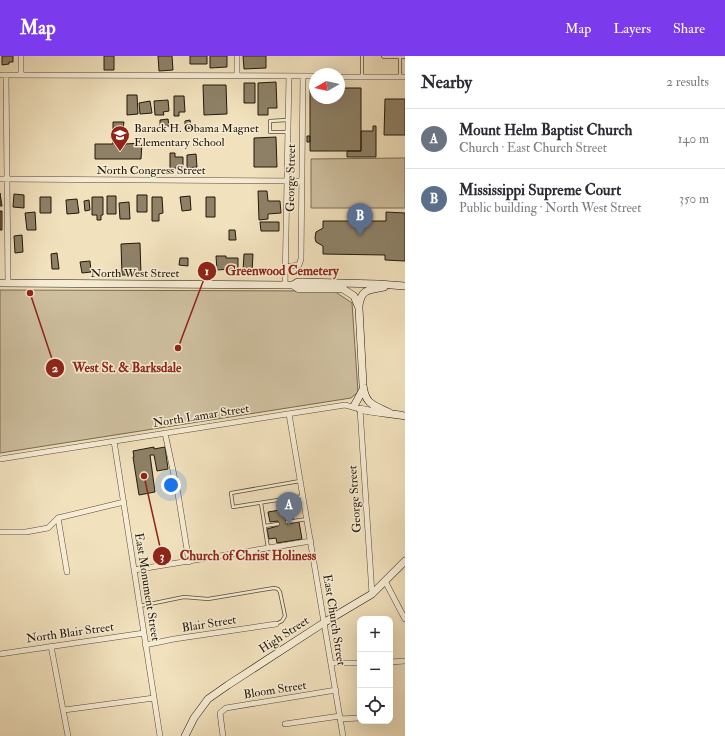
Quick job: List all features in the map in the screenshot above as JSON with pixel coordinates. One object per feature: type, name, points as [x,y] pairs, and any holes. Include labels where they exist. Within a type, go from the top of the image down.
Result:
[{"type":"street","points":[[21,56],[21,75]]},
{"type":"street","points":[[237,56],[237,76]]},
{"type":"street","points":[[8,283],[7,179],[3,75],[309,76]]},
{"type":"street","name":"George Street","points":[[285,285],[289,76]]},
{"type":"street","name":"George Street","points":[[285,267],[296,266],[301,263],[303,76]]},
{"type":"street","points":[[345,76],[402,77]]},
{"type":"street","name":"North Congress Street","points":[[0,180],[302,181]]},
{"type":"street","name":"North West Street","points":[[293,286],[296,283],[303,282],[405,286]]},
{"type":"street","name":"North West Street","points":[[0,283],[285,285],[293,286],[299,289],[347,290],[354,296],[359,308]]},
{"type":"street","points":[[390,413],[374,406],[367,401],[365,396],[363,385],[359,308],[361,298],[365,292],[372,289],[394,286]]},
{"type":"street","points":[[357,408],[363,385]]},
{"type":"street","name":"North Lamar Street","points":[[0,459],[345,405],[375,412],[405,416]]},
{"type":"street","name":"George Street","points":[[357,408],[372,594]]},
{"type":"street","name":"East Church Street","points":[[289,414],[343,736]]},
{"type":"street","points":[[165,433],[190,562]]},
{"type":"street","name":"East Monument Street","points":[[114,441],[160,736]]},
{"type":"street","points":[[0,532],[26,532],[48,528],[58,518],[124,502]]},
{"type":"street","points":[[58,518],[67,572]]},
{"type":"street","points":[[134,570],[311,541]]},
{"type":"street","name":"High Street","points":[[185,736],[194,718],[208,700],[228,685],[325,622],[372,594],[405,561]]},
{"type":"street","points":[[385,581],[405,619]]},
{"type":"street","name":"Blair Street","points":[[145,645],[174,639],[276,624]]},
{"type":"street","name":"North Blair Street","points":[[0,654],[144,633]]},
{"type":"street","points":[[51,646],[68,736]]},
{"type":"street","points":[[393,662],[405,661]]},
{"type":"street","points":[[331,664],[357,662]]},
{"type":"street","name":"Bloom Street","points":[[223,736],[220,713],[226,708],[336,690]]},
{"type":"street","points":[[64,710],[154,698]]},
{"type":"street","points":[[285,724],[340,718],[357,718]]},
{"type":"lane","points":[[362,56],[362,77]]},
{"type":"lane","points":[[383,56],[405,58]]},
{"type":"lane","points":[[400,57],[402,77]]},
{"type":"lane","points":[[288,120],[270,121],[270,132],[288,132]]},
{"type":"lane","points":[[301,481],[231,493],[233,507],[303,496]]},
{"type":"lane","points":[[261,503],[268,549]]},
{"type":"lane","points":[[286,522],[307,519]]},
{"type":"lane","points":[[265,526],[278,524]]},
{"type":"lane","points":[[140,606],[184,598],[208,599],[274,588],[278,589],[280,592],[285,616],[282,621],[276,624]]},
{"type":"shaded area","points":[[405,158],[405,208],[311,208],[311,159]]},
{"type":"shaded area","points":[[0,290],[334,291],[352,303],[358,392],[351,398],[0,453]]},
{"type":"building","points":[[2,56],[13,56],[13,62],[2,65]]},
{"type":"building","points":[[104,56],[114,56],[114,70],[104,70]]},
{"type":"building","points":[[158,56],[172,56],[173,70],[159,71]]},
{"type":"building","points":[[190,56],[207,56],[207,64],[190,64]]},
{"type":"building","points":[[210,56],[227,56],[227,67],[210,68]]},
{"type":"building","points":[[243,56],[266,56],[266,68],[244,69]]},
{"type":"building","points":[[276,82],[277,108],[268,108],[268,115],[258,115],[258,83]]},
{"type":"building","points":[[244,83],[255,83],[255,103],[244,103]]},
{"type":"building","points":[[203,85],[226,85],[227,114],[204,115]]},
{"type":"building","points":[[345,88],[361,88],[361,151],[310,151],[310,104],[345,104]]},
{"type":"building","points":[[127,95],[137,95],[138,114],[127,115]]},
{"type":"building","points":[[174,96],[184,96],[185,112],[179,112],[179,116],[174,116]]},
{"type":"building","points":[[385,99],[405,99],[405,135],[384,135]]},
{"type":"building","points":[[168,100],[169,111],[163,112],[164,115],[155,115],[154,101]]},
{"type":"building","points":[[150,101],[152,113],[140,114],[139,103]]},
{"type":"building","points":[[168,119],[169,126],[160,127],[160,120]]},
{"type":"building","points":[[190,120],[191,128],[185,129],[185,121]]},
{"type":"building","points":[[113,122],[124,122],[123,129],[125,129],[125,144],[142,143],[141,159],[95,159],[95,144],[113,144]]},
{"type":"building","points":[[373,126],[376,126],[376,157],[347,157],[347,151],[361,151],[361,131],[373,131]]},
{"type":"building","points":[[307,136],[310,136],[310,142],[307,142]]},
{"type":"building","points":[[276,137],[277,167],[254,167],[254,138]]},
{"type":"building","points":[[170,153],[175,153],[175,157],[183,157],[183,168],[170,168]]},
{"type":"building","points":[[196,154],[197,167],[187,168],[187,155]]},
{"type":"building","points":[[258,191],[267,191],[268,201],[280,201],[281,213],[268,214],[268,219],[259,220]]},
{"type":"building","points":[[0,193],[2,206],[0,206]]},
{"type":"building","points":[[14,194],[24,195],[24,208],[13,207]]},
{"type":"building","points":[[137,195],[147,195],[147,212],[137,212]]},
{"type":"building","points":[[107,196],[116,196],[116,214],[107,214]]},
{"type":"building","points":[[190,196],[191,210],[182,211],[180,197]]},
{"type":"building","points":[[40,197],[51,197],[51,213],[40,213]]},
{"type":"building","points":[[92,197],[103,197],[103,215],[101,215],[101,220],[97,220],[97,215],[92,215]]},
{"type":"building","points":[[152,197],[162,197],[163,213],[159,214],[159,221],[152,221]]},
{"type":"building","points":[[206,197],[215,197],[215,217],[206,217]]},
{"type":"building","points":[[77,199],[79,213],[67,214],[66,200]]},
{"type":"building","points":[[89,200],[90,210],[85,211],[84,201]]},
{"type":"building","points":[[129,202],[130,219],[120,219],[119,203]]},
{"type":"building","points":[[0,211],[2,211],[2,230],[0,230]]},
{"type":"building","points":[[35,212],[36,230],[27,230],[25,213]]},
{"type":"building","points":[[386,212],[405,213],[405,261],[385,260],[385,255],[323,254],[323,246],[316,242],[316,232],[323,228],[323,221],[386,221]]},
{"type":"building","points":[[260,222],[279,222],[279,231],[261,231]]},
{"type":"building","points":[[229,230],[235,230],[236,240],[229,240]]},
{"type":"building","points":[[22,235],[23,252],[15,253],[14,236]]},
{"type":"building","points":[[140,243],[141,275],[122,275],[121,244]]},
{"type":"building","points":[[57,253],[59,269],[52,269],[51,254]]},
{"type":"building","points":[[244,254],[253,254],[252,272],[243,271]]},
{"type":"building","points":[[216,256],[238,258],[238,271],[230,271],[230,269],[217,270]]},
{"type":"building","points":[[180,258],[188,258],[188,266],[179,265]]},
{"type":"building","points":[[90,261],[91,272],[82,273],[80,262]]},
{"type":"building","points":[[154,447],[154,449],[165,447],[168,469],[157,471],[154,455],[150,455],[155,492],[139,495],[133,451]]},
{"type":"building","points":[[292,508],[293,519],[286,520],[287,524],[299,522],[302,539],[277,543],[276,538],[269,539],[267,529],[278,526],[278,521],[270,522],[268,512]]},
{"type":"place","name":"Barack H. Obama Magnet Elementary School","points":[[120,152]]},
{"type":"place","name":"Mississippi Supreme Court","points":[[360,236]]},
{"type":"place","name":"West St. & Barksdale","points":[[30,293]]},
{"type":"place","name":"Greenwood Cemetery","points":[[178,348]]},
{"type":"place","name":"Church of Christ Holiness","points":[[144,476]]},
{"type":"place","name":"Mount Helm Baptist Church","points":[[289,525]]}]
